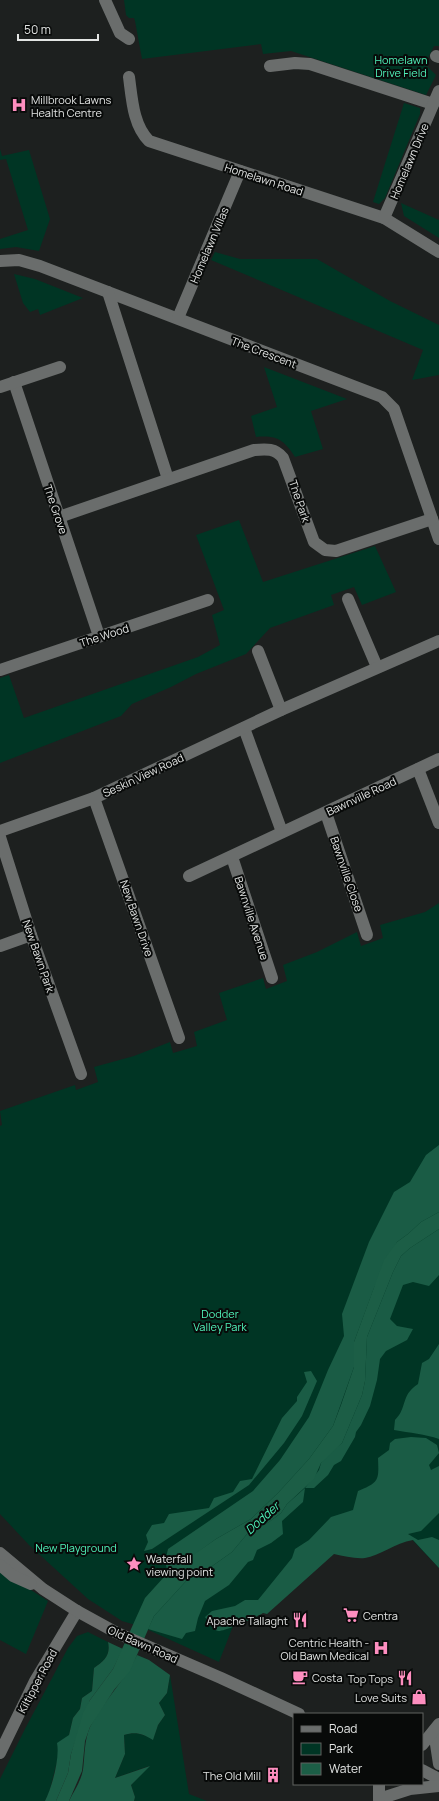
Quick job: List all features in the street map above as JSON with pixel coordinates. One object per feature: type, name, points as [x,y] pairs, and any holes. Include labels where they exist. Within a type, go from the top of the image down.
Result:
[{"type":"street","points":[[104,0],[120,33],[129,39]]},
{"type":"street","points":[[270,66],[295,63],[310,64],[433,104]]},
{"type":"street","name":"Homelawn Road","points":[[129,77],[134,114],[139,129],[149,141],[384,218],[439,252]]},
{"type":"street","name":"Homelawn Drive","points":[[384,218],[439,91]]},
{"type":"street","name":"Homelawn Villas","points":[[178,318],[240,171]]},
{"type":"street","name":"The Crescent","points":[[0,261],[19,260],[178,318],[382,397],[394,409],[439,539]]},
{"type":"street","points":[[108,292],[168,479]]},
{"type":"street","points":[[0,387],[60,366]]},
{"type":"street","name":"The Grove","points":[[14,382],[99,636]]},
{"type":"street","name":"The Park","points":[[59,517],[254,450],[266,449],[277,451],[288,467],[314,542],[325,550],[336,551],[432,519]]},
{"type":"street","points":[[348,599],[376,667]]},
{"type":"street","name":"The Wood","points":[[0,670],[208,600]]},
{"type":"street","name":"Seskin View Road","points":[[0,831],[94,798],[376,667],[439,642]]},
{"type":"street","points":[[258,651],[281,710]]},
{"type":"street","points":[[244,728],[282,832]]},
{"type":"street","name":"Bawnville Road","points":[[189,876],[439,759]]},
{"type":"street","points":[[418,769],[439,824]]},
{"type":"street","name":"New Bawn Drive","points":[[94,798],[179,1038]]},
{"type":"street","name":"Bawnville Close","points":[[326,813],[367,934]]},
{"type":"street","name":"New Bawn Park","points":[[0,837],[31,935],[81,1074]]},
{"type":"street","name":"Bawnville Avenue","points":[[232,857],[272,978]]},
{"type":"street","points":[[0,946],[31,935]]},
{"type":"street","name":"Old Bawn Road","points":[[0,1553],[43,1589],[77,1611],[117,1633],[297,1713]]},
{"type":"street","points":[[0,1565],[13,1576],[43,1589]]},
{"type":"street","name":"Kiltipper Road","points":[[0,1753],[35,1681],[77,1611]]},
{"type":"street","points":[[423,1734],[436,1727]]},
{"type":"street","points":[[423,1744],[436,1727]]},
{"type":"street","points":[[436,1727],[439,1764]]},
{"type":"street","points":[[423,1771],[439,1779]]},
{"type":"street","points":[[378,1800],[379,1785]]},
{"type":"street","points":[[378,1800],[390,1785]]},
{"type":"street","points":[[378,1800],[410,1789],[439,1786]]},
{"type":"green space","name":"Homelawn Drive Field","points":[[124,0],[439,0],[439,46],[434,46],[425,64],[436,75],[426,95],[291,51],[263,54],[261,44],[142,59],[135,21],[134,18],[129,18],[126,15]]},
{"type":"green space","points":[[404,103],[420,108],[420,114],[385,198],[379,204],[373,202]]},
{"type":"green space","points":[[0,149],[2,156],[29,150],[50,219],[39,251],[16,247],[0,249],[0,239],[28,230],[6,159],[0,160]]},
{"type":"green space","points":[[401,203],[439,220],[439,238],[404,216]]},
{"type":"green space","points":[[215,252],[240,259],[317,259],[390,301],[439,325],[439,375],[412,380],[423,350],[211,260]]},
{"type":"green space","points":[[14,274],[35,279],[83,298],[40,315],[38,309],[30,312],[23,303]]},
{"type":"green space","points":[[264,367],[347,399],[311,411],[323,449],[295,457],[287,446],[279,440],[269,437],[256,437],[251,416],[277,407]]},
{"type":"green space","points":[[239,520],[263,582],[375,546],[396,592],[362,605],[354,587],[331,595],[334,605],[270,628],[246,654],[196,674],[132,704],[121,716],[0,763],[0,678],[9,675],[24,718],[198,657],[220,645],[212,615],[224,610],[196,535]]},
{"type":"green space","name":"Dodder Valley Park","points":[[439,903],[439,1568],[401,1528],[334,1553],[233,1626],[219,1662],[142,1627],[122,1621],[88,1599],[29,1545],[0,1514],[0,1126],[2,1125],[0,1111],[75,1085],[76,1090],[98,1082],[94,1067],[134,1056],[170,1042],[173,1053],[197,1046],[194,1032],[227,1020],[219,993],[263,978],[266,989],[287,981],[283,965],[317,952],[357,932],[361,946],[383,938],[380,925],[425,912]]},
{"type":"green space","points":[[0,1570],[48,1601],[26,1654],[0,1640]]},
{"type":"green space","points":[[88,1632],[108,1642],[108,1654],[101,1663],[94,1668],[92,1691],[82,1698],[80,1709],[73,1718],[69,1735],[59,1754],[49,1793],[45,1801],[0,1801],[0,1779],[26,1727],[68,1648],[77,1636]]},
{"type":"green space","points":[[170,1675],[189,1794],[207,1801],[134,1801],[135,1797],[131,1785],[149,1766],[115,1778],[125,1754],[124,1735],[132,1733],[153,1739],[158,1725],[165,1715],[159,1703],[167,1693]]},
{"type":"shaded area","points":[[439,1145],[439,1212],[421,1222],[397,1242],[374,1288],[354,1342],[354,1367],[333,1426],[309,1459],[278,1493],[251,1519],[216,1539],[175,1569],[167,1569],[165,1562],[168,1549],[253,1491],[280,1460],[309,1417],[328,1370],[344,1336],[342,1314],[369,1242],[394,1192],[410,1182],[426,1155]]},
{"type":"shaded area","points":[[439,1229],[439,1275],[429,1286],[413,1282],[403,1285],[390,1319],[397,1326],[413,1329],[407,1340],[386,1351],[380,1359],[377,1380],[370,1406],[341,1461],[334,1465],[328,1475],[314,1488],[305,1488],[319,1470],[321,1463],[326,1456],[342,1443],[362,1395],[365,1381],[367,1337],[401,1256],[410,1248]]},
{"type":"shaded area","points":[[439,1344],[439,1439],[394,1430],[395,1420],[402,1411],[406,1397],[412,1388],[418,1384],[422,1363],[429,1359]]},
{"type":"shaded area","points":[[311,1371],[317,1381],[302,1416],[284,1443],[249,1485],[152,1549],[144,1551],[148,1542],[146,1535],[152,1525],[164,1523],[169,1514],[209,1508],[214,1498],[233,1492],[240,1481],[252,1479],[282,1418],[297,1401],[297,1397],[307,1382],[304,1372]]},
{"type":"shaded area","points":[[411,1437],[426,1438],[437,1445],[439,1453],[429,1465],[431,1470],[439,1466],[439,1513],[421,1531],[408,1534],[418,1540],[432,1537],[439,1540],[439,1568],[413,1540],[365,1558],[353,1558],[334,1554],[267,1614],[263,1613],[221,1631],[218,1631],[212,1627],[205,1617],[212,1611],[235,1606],[245,1600],[258,1600],[292,1558],[295,1549],[309,1540],[331,1517],[353,1510],[358,1491],[374,1483],[378,1476],[378,1458],[389,1450],[390,1443],[395,1439]]},
{"type":"shaded area","points":[[305,1488],[303,1502],[282,1521],[283,1534],[271,1543],[257,1550],[253,1560],[248,1562],[229,1585],[205,1601],[198,1618],[195,1631],[186,1633],[182,1639],[148,1629],[154,1616],[187,1580],[208,1569],[232,1552],[247,1534],[269,1522],[281,1513],[287,1504]]},
{"type":"shaded area","points":[[108,1642],[123,1649],[113,1669],[90,1700],[71,1754],[68,1773],[56,1801],[45,1801],[55,1772],[58,1749],[57,1743],[69,1735],[73,1718],[80,1709],[82,1698],[92,1691],[94,1668],[101,1663],[108,1654]]},
{"type":"shaded area","points":[[137,1655],[149,1660],[170,1675],[167,1693],[159,1703],[165,1715],[158,1725],[153,1740],[139,1734],[132,1733],[124,1735],[125,1754],[115,1778],[150,1766],[131,1785],[135,1797],[134,1801],[69,1801],[82,1774],[86,1743],[90,1727]]},
{"type":"water","name":"Dodder","points":[[439,1212],[439,1229],[410,1248],[401,1256],[393,1272],[367,1337],[365,1381],[362,1395],[342,1443],[321,1463],[314,1479],[287,1504],[281,1513],[269,1522],[247,1534],[232,1552],[208,1569],[187,1580],[154,1616],[130,1671],[114,1690],[90,1727],[85,1741],[82,1771],[69,1801],[56,1801],[68,1773],[71,1754],[83,1713],[90,1700],[113,1669],[145,1598],[164,1577],[183,1562],[216,1539],[251,1519],[278,1493],[309,1459],[333,1426],[341,1405],[354,1367],[354,1342],[384,1260],[397,1242],[421,1222]]},
{"type":"place","name":"Millbrook Lawns Health Centre","points":[[19,105]]},
{"type":"place","name":"Waterfall viewing point","points":[[134,1564]]},
{"type":"place","name":"Centra","points":[[351,1615]]},
{"type":"place","name":"Apache Tallaght","points":[[300,1620]]},
{"type":"place","name":"Centric Health - Old Bawn Medical","points":[[381,1648]]},
{"type":"place","name":"Costa","points":[[300,1677]]},
{"type":"place","name":"Top Tops","points":[[405,1678]]},
{"type":"place","name":"Love Suits","points":[[419,1697]]},
{"type":"place","name":"The Old Mill","points":[[273,1775]]},
{"type":"park label","name":"New Playground","points":[[76,1547]]}]
